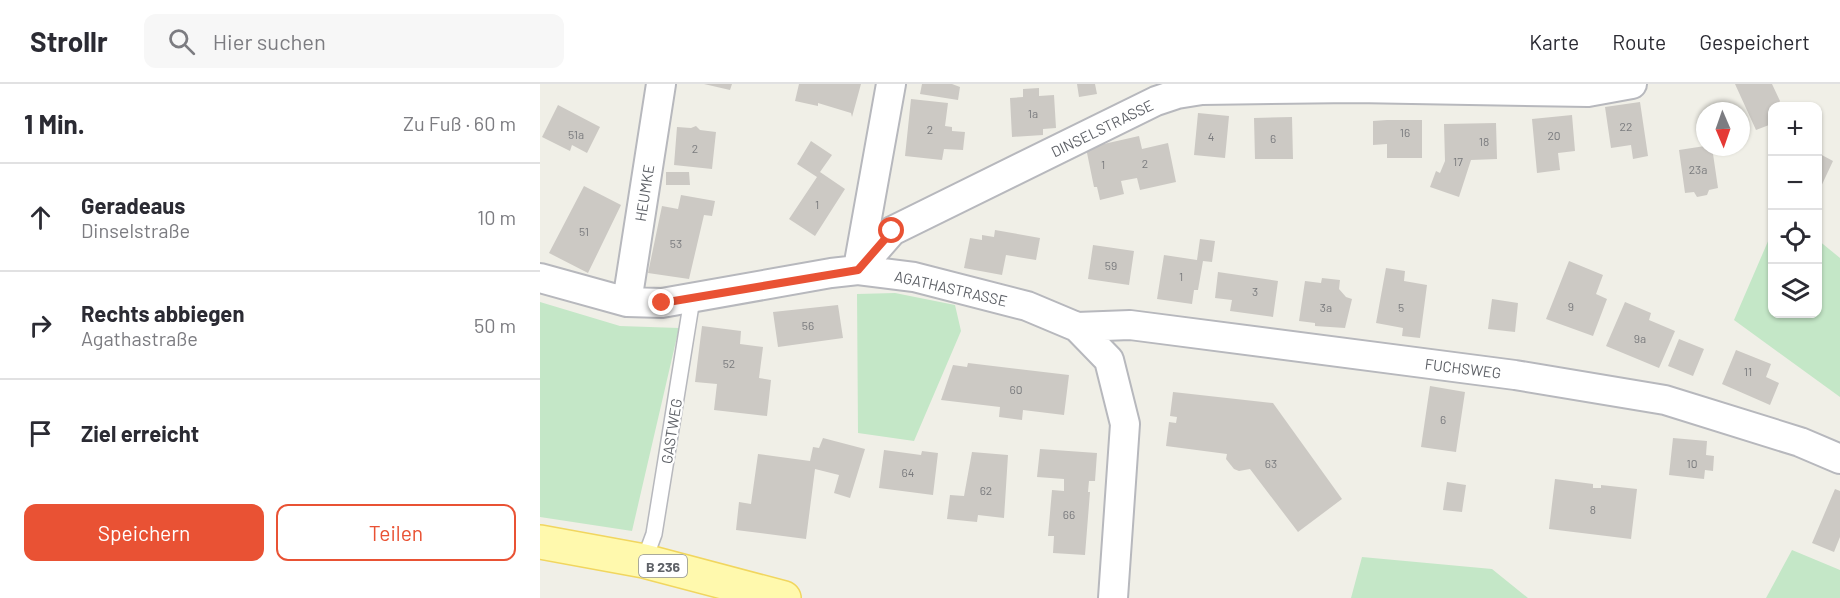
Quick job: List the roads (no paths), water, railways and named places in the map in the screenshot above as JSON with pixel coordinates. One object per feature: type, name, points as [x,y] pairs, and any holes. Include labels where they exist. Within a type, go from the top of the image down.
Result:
[{"type":"main road","name":"B 236","points":[[540,542],[644,561],[784,598]]},
{"type":"street","name":"HEUMKE","points":[[627,302],[661,84]]},
{"type":"street","points":[[858,270],[891,84]]},
{"type":"street","name":"DINSELSTRASSE","points":[[858,270],[892,231],[1156,101],[1177,94],[1202,90],[1355,86],[1588,92],[1632,84]]},
{"type":"street","name":"AGATHASTRASSE","points":[[540,278],[627,302],[662,303],[858,270],[914,277],[1027,306],[1077,327],[1109,360],[1125,424],[1113,598]]},
{"type":"street","name":"FUCHSWEG","points":[[1077,327],[1130,325],[1515,375],[1665,400],[1800,442],[1840,459]]},
{"type":"lane","name":"GASTWEG","points":[[644,561],[654,534],[692,299]]}]
